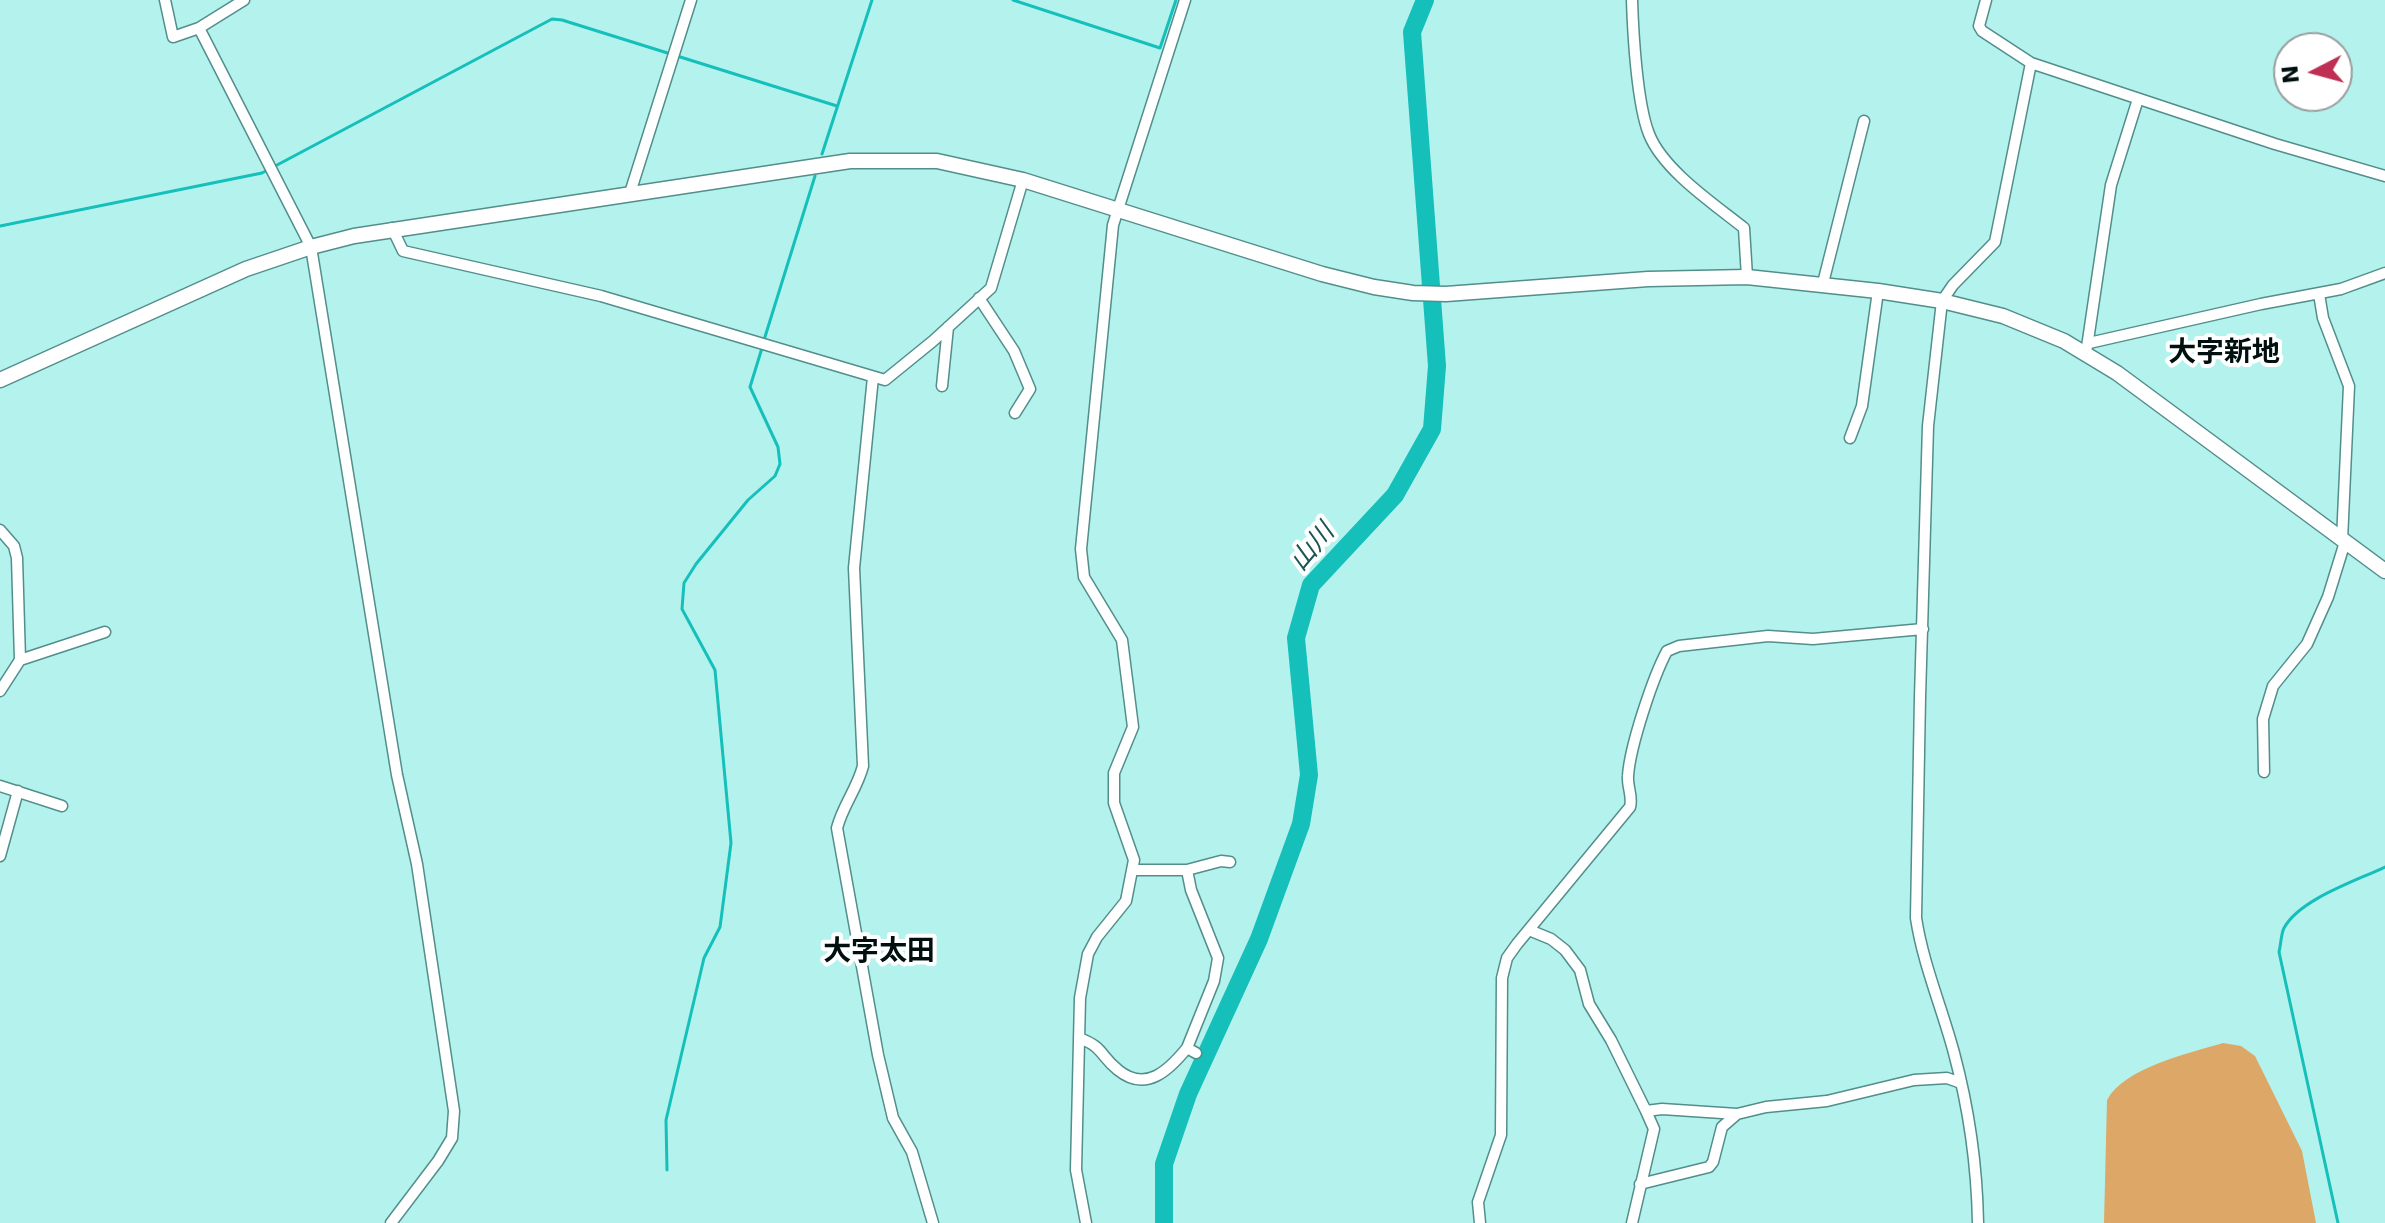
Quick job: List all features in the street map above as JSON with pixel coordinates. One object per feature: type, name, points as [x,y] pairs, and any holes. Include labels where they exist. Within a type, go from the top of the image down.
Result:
[{"type":"street","points":[[165,0],[173,37],[199,28],[244,0]]},
{"type":"street","points":[[630,193],[691,0]]},
{"type":"street","points":[[1086,1223],[1076,1170],[1080,998],[1088,954],[1097,937],[1126,901],[1134,860],[1114,803],[1114,773],[1133,727],[1122,640],[1084,577],[1081,549],[1113,225],[1185,0]]},
{"type":"street","points":[[1632,0],[1643,112],[1649,136],[1686,181],[1744,228],[1747,277]]},
{"type":"street","points":[[1986,0],[1979,26],[1982,31],[2031,63],[2385,176]]},
{"type":"street","points":[[199,28],[311,247],[395,761],[417,864],[454,1111],[452,1138],[391,1223]]},
{"type":"street","points":[[1978,1223],[1975,1165],[1961,1083],[1919,941],[1916,918],[1928,426],[1942,301],[1953,285],[1995,242],[2031,63]]},
{"type":"street","points":[[2087,348],[2111,185],[2138,99]]},
{"type":"street","points":[[1823,283],[1864,121]]},
{"type":"street","points":[[0,380],[246,269],[311,247],[392,228],[850,161],[937,161],[1023,180],[1322,274],[1413,293],[1446,294],[1648,279],[1747,277],[1878,291],[1942,301],[2003,316],[2087,348],[2385,571]]},
{"type":"street","points":[[392,228],[403,251],[601,296],[885,380],[991,288],[1023,180]]},
{"type":"street","points":[[2087,348],[2227,311],[2319,294],[2368,281],[2385,273]]},
{"type":"street","points":[[1850,438],[1862,406],[1878,291]]},
{"type":"street","points":[[2264,772],[2263,719],[2273,686],[2307,644],[2328,597],[2343,541],[2349,386],[2323,318],[2319,294]]},
{"type":"street","points":[[979,298],[1014,351],[1030,389],[1015,413]]},
{"type":"street","points":[[942,386],[948,327]]},
{"type":"street","points":[[873,377],[854,568],[863,766],[859,781],[843,806],[837,828],[854,932],[893,1118],[912,1152],[933,1223]]},
{"type":"street","points":[[0,530],[14,546],[17,558],[20,660]]},
{"type":"street","points":[[1480,1223],[1478,1202],[1501,1135],[1500,1023],[1504,967],[1513,950],[1630,807],[1632,800],[1628,778],[1635,744],[1659,665],[1667,651],[1679,646],[1768,636],[1813,639],[1923,629]]},
{"type":"street","points":[[0,691],[20,660],[105,632]]},
{"type":"street","points":[[0,786],[62,806]]},
{"type":"street","points":[[0,856],[18,791]]},
{"type":"street","points":[[1133,870],[1187,870],[1221,861],[1230,862]]},
{"type":"street","points":[[1079,1038],[1096,1044],[1118,1070],[1139,1078],[1163,1074],[1192,1050],[1214,981],[1218,958],[1191,890],[1187,870]]},
{"type":"street","points":[[1529,930],[1551,939],[1565,950],[1580,970],[1589,1004],[1611,1040],[1654,1129],[1632,1223]]},
{"type":"street","points":[[1646,1111],[1737,1114],[1766,1107],[1827,1101],[1914,1080],[1947,1078],[1961,1083]]},
{"type":"street","points":[[1640,1184],[1709,1167],[1722,1127],[1737,1114]]},
{"type":"shaded area","points":[[2223,1043],[2241,1046],[2255,1056],[2302,1151],[2316,1223],[2104,1223],[2107,1100],[2115,1089],[2142,1071]]},
{"type":"waterway","points":[[822,154],[872,0]]},
{"type":"waterway","points":[[1013,0],[1160,48],[1176,0]]},
{"type":"waterway","name":"山川","points":[[1164,1223],[1164,1164],[1188,1094],[1259,939],[1301,824],[1309,775],[1296,638],[1311,585],[1395,495],[1432,429],[1437,366],[1412,32],[1425,0]]},
{"type":"waterway","points":[[0,226],[262,173],[552,19],[837,106]]},
{"type":"waterway","points":[[764,340],[815,176]]},
{"type":"waterway","points":[[667,1170],[666,1120],[704,958],[720,927],[731,843],[715,670],[682,609],[684,583],[748,500],[775,476],[780,464],[778,447],[750,387],[762,348]]},
{"type":"waterway","points":[[2338,1223],[2279,952],[2284,928],[2302,908],[2385,867]]},
{"type":"district","name":"大字新地","points":[[2224,354]]},
{"type":"district","name":"大字太田","points":[[879,953]]}]
